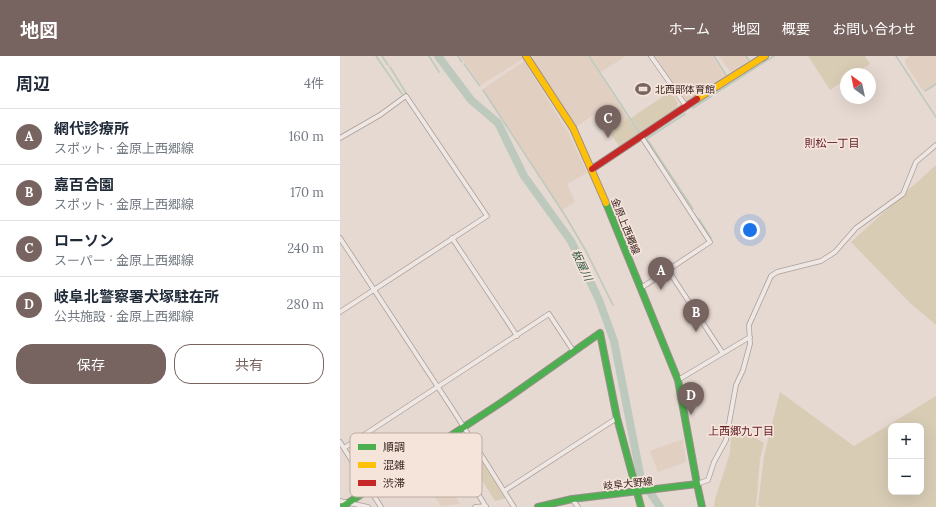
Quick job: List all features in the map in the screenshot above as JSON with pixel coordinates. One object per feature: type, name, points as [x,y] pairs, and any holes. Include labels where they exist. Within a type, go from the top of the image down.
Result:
[{"type":"street","name":"金原上西郷線","points":[[527,56],[573,128],[592,169],[678,380],[697,484]]},
{"type":"street","points":[[651,56],[686,106]]},
{"type":"street","points":[[592,169],[686,106],[765,56]]},
{"type":"street","points":[[340,138],[380,115],[406,96],[487,216],[340,312]]},
{"type":"street","points":[[641,136],[710,242],[641,288]]},
{"type":"street","points":[[702,507],[697,484],[708,480],[714,462],[726,440],[736,385],[746,360],[750,337],[749,325],[771,276],[777,272],[821,261],[835,252],[856,228],[903,194],[916,162],[936,145]]},
{"type":"street","points":[[340,238],[375,289],[467,433]]},
{"type":"street","points":[[452,238],[517,336]]},
{"type":"street","points":[[668,270],[722,352]]},
{"type":"street","points":[[368,433],[549,314],[574,352]]},
{"type":"street","points":[[454,433],[600,333],[617,418],[641,507]]},
{"type":"street","points":[[678,380],[722,352],[750,337]]},
{"type":"street","points":[[504,491],[617,418]]},
{"type":"street","points":[[340,442],[350,457]]},
{"type":"street","points":[[344,448],[350,444]]},
{"type":"street","points":[[482,457],[514,507]]},
{"type":"street","name":"岐阜大野線","points":[[538,507],[572,499],[637,493],[697,484]]},
{"type":"street","points":[[342,507],[358,497]]},
{"type":"street","points":[[375,497],[381,507]]},
{"type":"street","points":[[480,497],[486,507]]},
{"type":"street","points":[[572,499],[578,507]]},
{"type":"street","points":[[340,500],[368,507]]},
{"type":"street","points":[[475,507],[486,507]]},
{"type":"shaded area","points":[[460,56],[521,56],[523,59],[481,85]]},
{"type":"shaded area","points":[[533,56],[588,56],[628,118],[609,131],[596,113],[576,127],[532,59]]},
{"type":"shaded area","points":[[590,56],[626,56],[601,72]]},
{"type":"shaded area","points":[[655,56],[712,56],[726,77],[688,102],[685,101]]},
{"type":"shaded area","points":[[719,56],[745,56],[749,61],[731,73]]},
{"type":"shaded area","points":[[808,56],[865,56],[870,64],[864,68],[840,68],[840,83],[830,90]]},
{"type":"shaded area","points":[[910,56],[936,56],[936,83],[923,91],[905,63],[905,59]]},
{"type":"shaded area","points":[[524,61],[569,134],[587,173],[567,184],[575,202],[562,210],[483,89]]},
{"type":"shaded area","points":[[671,91],[678,103],[677,108],[640,132],[631,118]]},
{"type":"shaded area","points":[[628,118],[639,133],[619,146],[609,131]]},
{"type":"shaded area","points":[[936,165],[936,325],[910,303],[851,242]]},
{"type":"shaded area","points":[[780,392],[854,446],[888,425],[888,495],[924,495],[924,423],[892,423],[936,396],[936,507],[761,507],[758,505],[764,456]]},
{"type":"shaded area","points":[[737,427],[764,443],[760,459],[756,507],[714,507],[715,499],[730,453],[731,434]]},
{"type":"shaded area","points":[[683,439],[686,462],[658,472],[650,451]]},
{"type":"shaded area","points":[[482,461],[506,498],[495,501],[482,480]]},
{"type":"shaded area","points":[[435,497],[456,497],[460,504],[441,506]]},
{"type":"waterway","points":[[376,56],[402,94]]},
{"type":"waterway","points":[[382,56],[388,65]]},
{"type":"waterway","points":[[429,56],[439,72]]},
{"type":"waterway","name":"板屋川","points":[[438,56],[471,100],[498,123],[524,176],[571,241],[599,300],[614,341],[641,479],[660,507]]},
{"type":"waterway","points":[[458,56],[462,62]]},
{"type":"waterway","points":[[589,56],[639,132]]},
{"type":"waterway","points":[[714,56],[726,75]]},
{"type":"waterway","points":[[746,56],[749,60]]},
{"type":"waterway","points":[[693,108],[774,56]]},
{"type":"waterway","points":[[896,56],[936,117]]},
{"type":"waterway","points":[[464,64],[480,86]]},
{"type":"waterway","points":[[390,67],[406,93]]},
{"type":"waterway","points":[[925,91],[936,84]]},
{"type":"waterway","points":[[483,90],[566,217],[586,251],[613,305]]},
{"type":"waterway","points":[[648,138],[685,114]]},
{"type":"waterway","points":[[647,139],[693,209]]},
{"type":"waterway","points":[[699,219],[711,238]]},
{"type":"waterway","points":[[648,286],[662,277]]},
{"type":"traffic: fast","points":[[606,203],[678,380],[697,484]]},
{"type":"traffic: fast","points":[[455,433],[505,400],[600,333],[617,418],[641,507]]},
{"type":"traffic: fast","points":[[538,507],[572,499],[697,484],[702,507]]},
{"type":"traffic: fast","points":[[342,507],[357,497]]},
{"type":"traffic: slow","points":[[526,56],[573,128],[606,203]]},
{"type":"traffic: slow","points":[[697,99],[765,56]]},
{"type":"traffic: jam","points":[[592,169],[697,99]]},
{"type":"place","name":"北西部体育館","points":[[643,89]]},
{"type":"place","name":"ローソン","points":[[608,138]]},
{"type":"place","name":"網代診療所","points":[[661,290]]},
{"type":"place","name":"嘉百合園","points":[[696,332]]},
{"type":"place","name":"岐阜北警察署犬塚駐在所","points":[[691,415]]},
{"type":"district","name":"則松一丁目","points":[[832,143]]},
{"type":"district","name":"上西郷九丁目","points":[[741,431]]}]
